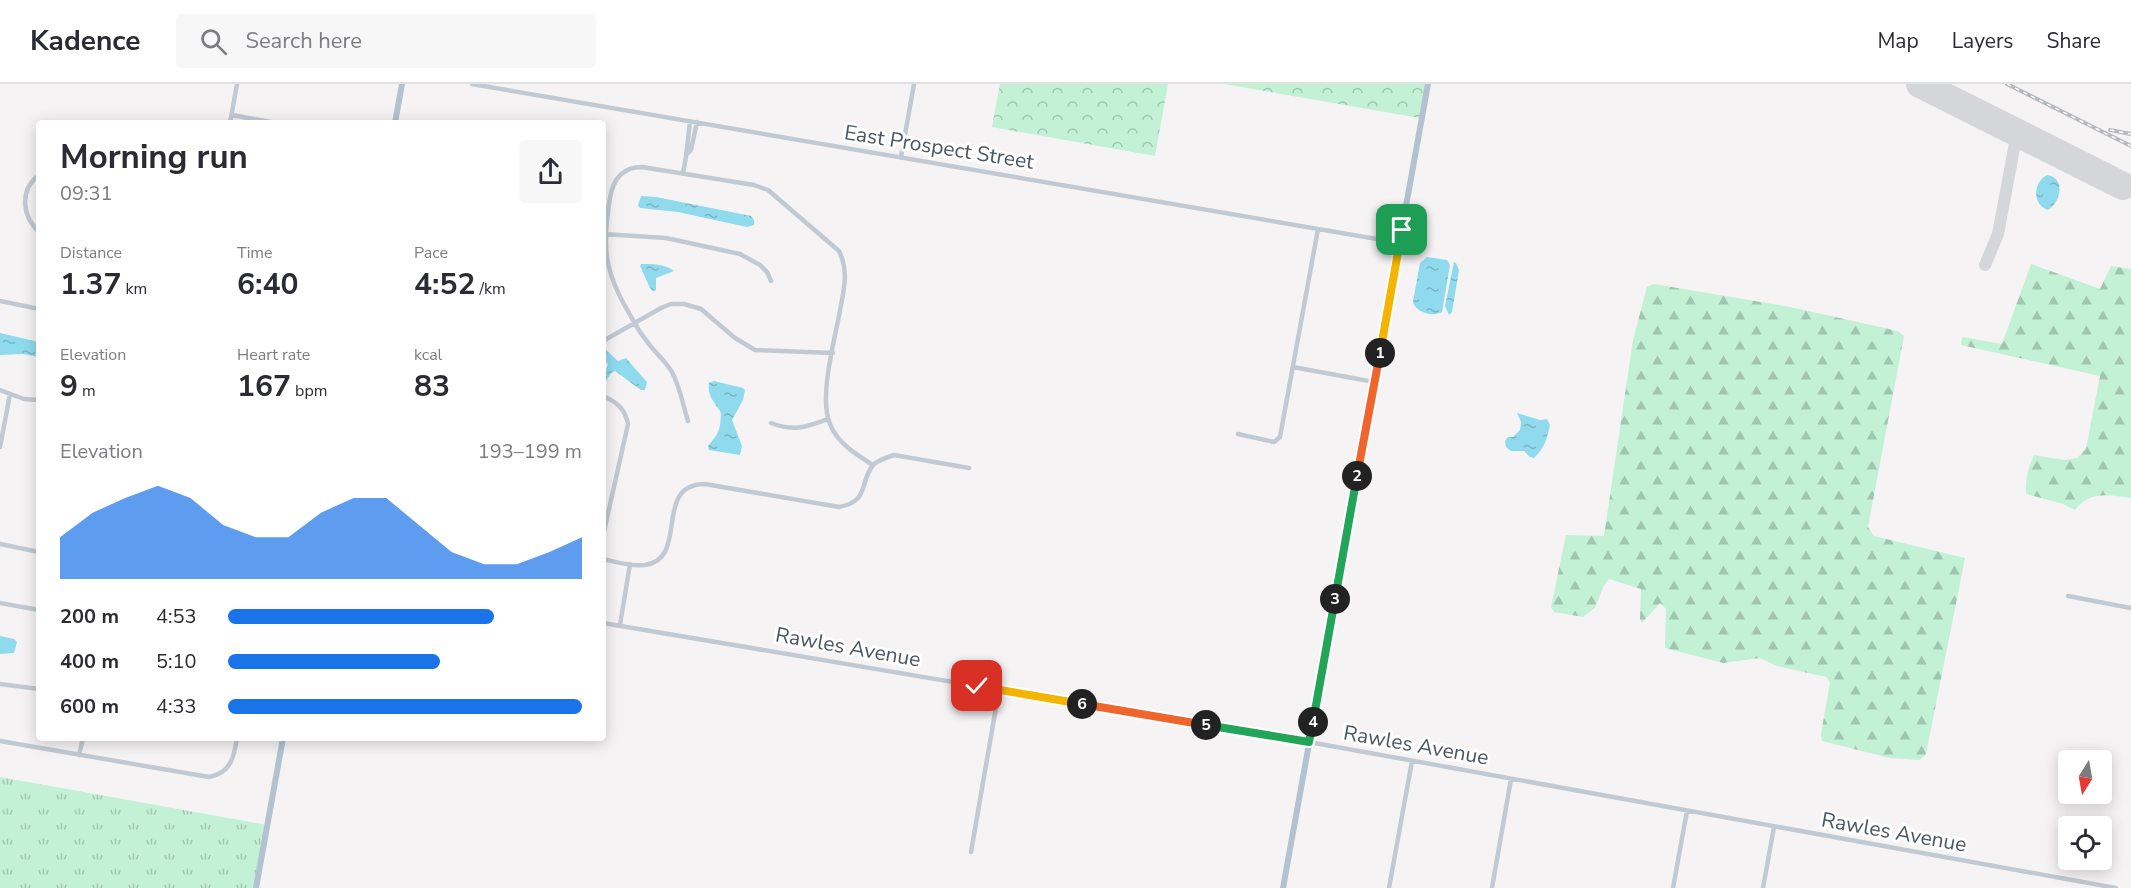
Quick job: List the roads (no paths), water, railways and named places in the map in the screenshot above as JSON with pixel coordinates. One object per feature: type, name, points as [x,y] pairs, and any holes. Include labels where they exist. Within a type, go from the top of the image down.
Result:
[{"type":"main road","points":[[396,120],[402,84]]},
{"type":"main road","points":[[1283,888],[1428,84]]},
{"type":"main road","points":[[256,888],[282,741]]},
{"type":"street","points":[[231,120],[237,84]]},
{"type":"street","name":"East Prospect Street","points":[[472,84],[1400,243]]},
{"type":"street","points":[[901,157],[914,84]]},
{"type":"street","points":[[232,115],[260,120]]},
{"type":"street","points":[[683,173],[690,121]]},
{"type":"street","points":[[687,153],[691,150],[697,122]]},
{"type":"street","points":[[606,223],[613,185],[619,175],[627,169],[642,166],[754,185],[768,190],[839,251],[846,279],[826,390],[826,412],[835,433],[844,444],[873,465]]},
{"type":"street","points":[[36,177],[31,181],[26,192],[25,203],[27,216],[36,228]]},
{"type":"street","points":[[1238,434],[1274,442],[1280,436],[1318,229]]},
{"type":"street","points":[[606,234],[660,237],[739,254],[760,265],[771,281]]},
{"type":"street","points":[[606,259],[611,280],[634,322],[672,372],[688,421]]},
{"type":"street","points":[[0,302],[36,308]]},
{"type":"street","points":[[606,339],[671,304],[684,304],[701,309],[735,338],[755,350],[833,353]]},
{"type":"street","points":[[1293,367],[1374,382]]},
{"type":"street","points":[[0,390],[24,399],[36,399]]},
{"type":"street","points":[[0,447],[10,394]]},
{"type":"street","points":[[606,398],[620,406],[626,415],[627,428],[606,522]]},
{"type":"street","points":[[771,423],[785,429],[828,419]]},
{"type":"street","points":[[606,560],[649,564],[662,555],[668,544],[676,501],[690,487],[705,484],[841,507],[861,496],[873,465],[886,457],[894,455],[969,468]]},
{"type":"street","points":[[0,544],[36,551]]},
{"type":"street","points":[[620,625],[630,564]]},
{"type":"street","points":[[2068,596],[2131,608]]},
{"type":"street","points":[[0,603],[36,609]]},
{"type":"street","name":"Rawles Avenue","points":[[606,623],[1309,742],[2116,888]]},
{"type":"street","points":[[0,684],[36,689]]},
{"type":"street","points":[[971,852],[999,690]]},
{"type":"street","points":[[0,741],[205,778],[222,773],[232,761],[236,741]]},
{"type":"street","points":[[80,755],[82,741]]},
{"type":"street","points":[[1389,888],[1413,761]]},
{"type":"street","points":[[1492,888],[1511,779]]},
{"type":"street","points":[[1673,888],[1687,811]]},
{"type":"street","points":[[1763,888],[1774,827]]},
{"type":"water","points":[[2047,175],[2057,181],[2060,191],[2056,202],[2048,210],[2039,203],[2036,193],[2042,178]]},
{"type":"water","points":[[641,196],[751,216],[754,225],[747,227],[678,212],[640,208],[638,205]]},
{"type":"water","points":[[1427,257],[1447,260],[1450,265],[1442,312],[1430,314],[1418,309],[1413,302],[1420,263]]},
{"type":"water","points":[[1454,262],[1459,270],[1452,312],[1449,315],[1445,306]]},
{"type":"water","points":[[641,264],[654,264],[674,271],[656,278],[656,290],[653,291]]},
{"type":"water","points":[[0,333],[36,341],[36,356],[23,354],[0,355]]},
{"type":"water","points":[[606,350],[618,361],[626,358],[647,382],[645,390],[641,390],[615,371],[606,381],[608,364]]},
{"type":"water","points":[[714,381],[745,390],[743,400],[732,420],[742,446],[740,455],[709,450],[708,446],[717,434],[721,419],[721,413],[709,392],[709,383]]},
{"type":"water","points":[[1517,413],[1540,420],[1547,419],[1550,425],[1547,439],[1534,458],[1524,451],[1511,451],[1506,447],[1505,441],[1508,437],[1513,437],[1520,430],[1521,422]]},
{"type":"water","points":[[0,636],[14,639],[17,642],[14,653],[0,654]]},
{"type":"railway","points":[[2007,84],[2131,146]]},
{"type":"railway","points":[[2110,130],[2131,134]]}]
